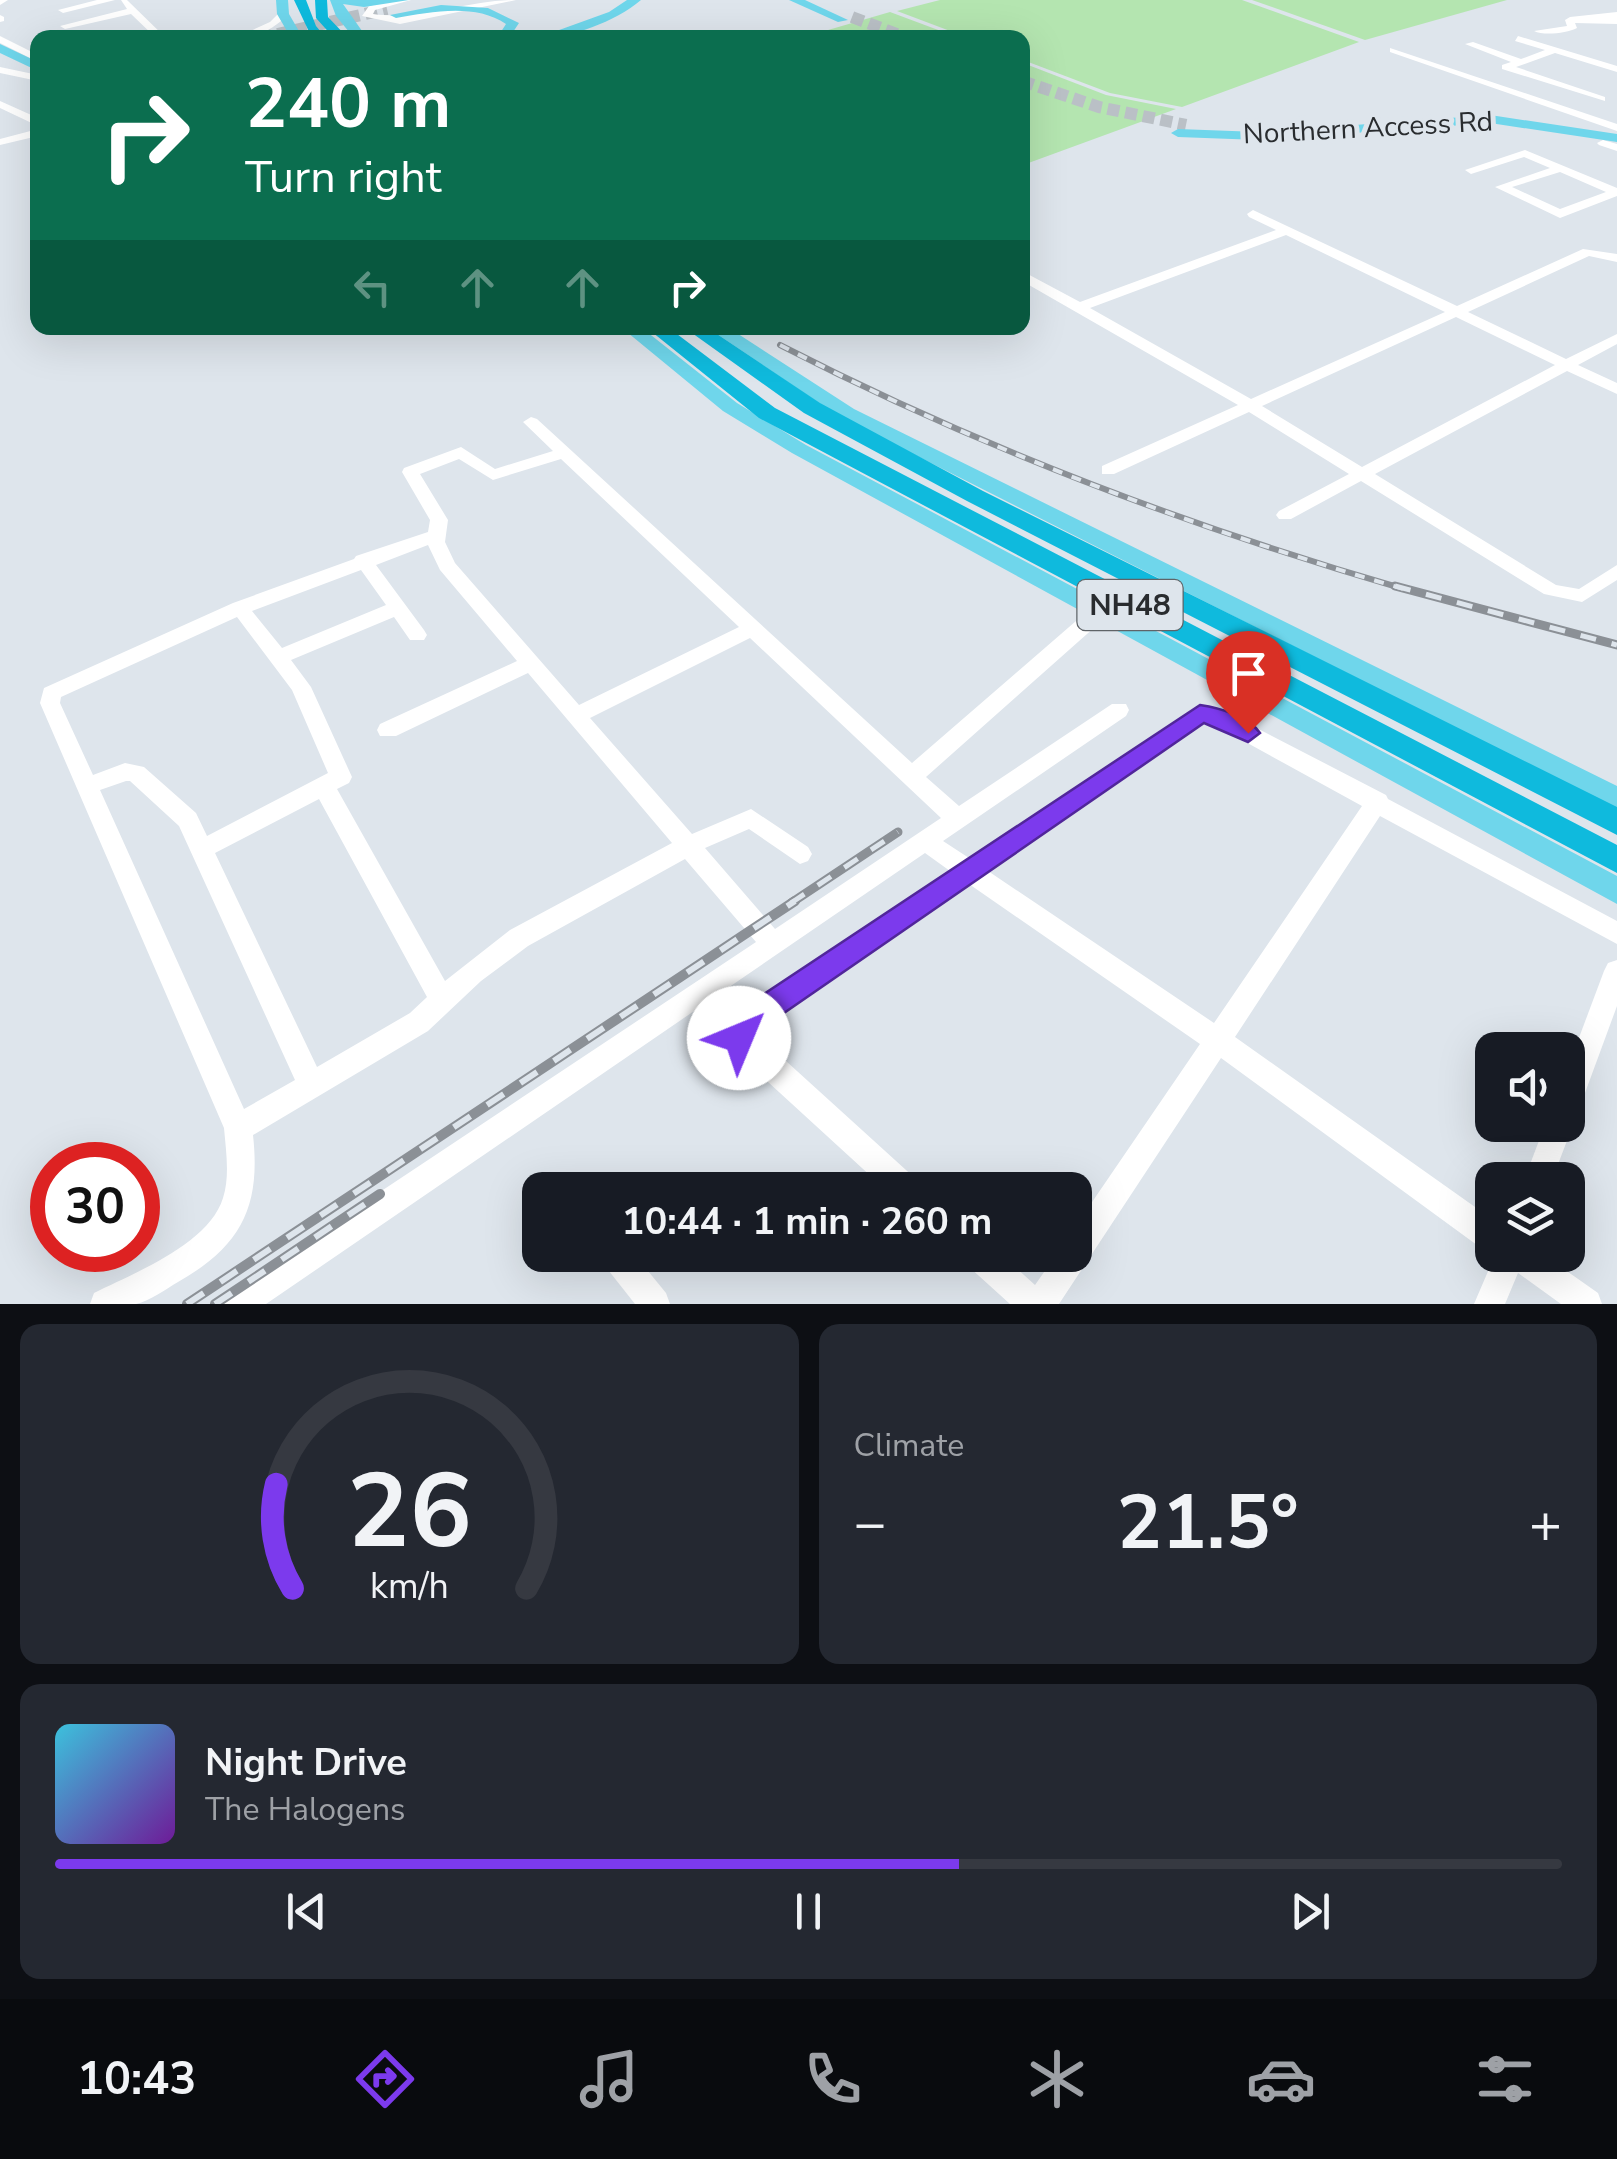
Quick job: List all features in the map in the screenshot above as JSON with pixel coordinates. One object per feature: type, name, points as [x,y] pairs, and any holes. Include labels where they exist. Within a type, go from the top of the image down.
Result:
[{"type":"highway","points":[[300,0],[313,30]]},
{"type":"highway","points":[[320,0],[322,18],[345,30]]},
{"type":"highway","name":"NH48","points":[[666,335],[767,414],[1617,860]]},
{"type":"highway","name":"NH48","points":[[705,335],[812,408],[975,496],[1617,822]]},
{"type":"main road","points":[[338,0],[354,30]]},
{"type":"main road","points":[[338,0],[397,7],[490,10],[513,23],[509,30]]},
{"type":"main road","points":[[397,7],[422,0]]},
{"type":"main road","points":[[397,7],[436,0]]},
{"type":"main road","points":[[564,30],[613,14],[636,0]]},
{"type":"main road","points":[[795,0],[847,18],[812,0]]},
{"type":"main road","points":[[556,30],[593,12],[602,1]]},
{"type":"main road","points":[[397,7],[462,5]]},
{"type":"main road","points":[[283,7],[293,30]]},
{"type":"main road","points":[[0,48],[30,68]]},
{"type":"main road","points":[[0,60],[30,70]]},
{"type":"main road","name":"Northern Access Rd","points":[[1182,129],[1259,136],[1490,119],[1613,131]]},
{"type":"main road","points":[[640,335],[758,424],[1617,891]]},
{"type":"main road","points":[[729,335],[847,413],[1617,799]]},
{"type":"street","points":[[63,10],[124,0],[153,30]]},
{"type":"street","points":[[397,7],[372,8],[367,16],[394,22],[462,5],[511,0]]},
{"type":"street","points":[[1600,0],[1617,14]]},
{"type":"street","points":[[259,30],[273,24],[283,7]]},
{"type":"street","points":[[65,26],[132,12]]},
{"type":"street","points":[[1539,31],[1572,28],[1570,20],[1617,14]]},
{"type":"street","points":[[0,39],[30,54]]},
{"type":"street","points":[[1518,39],[1617,69]]},
{"type":"street","points":[[1470,44],[1521,62]]},
{"type":"street","points":[[1392,50],[1613,131],[1617,148]]},
{"type":"street","points":[[1556,50],[1506,67],[1601,98]]},
{"type":"street","points":[[1559,64],[1580,58]]},
{"type":"street","points":[[0,70],[30,72]]},
{"type":"street","points":[[1578,91],[1617,78]]},
{"type":"street","points":[[1556,109],[1617,96]]},
{"type":"street","points":[[0,104],[30,119]]},
{"type":"street","points":[[0,142],[30,134]]},
{"type":"street","points":[[1472,170],[1525,153],[1617,192]]},
{"type":"street","points":[[1561,168],[1501,188],[1559,214],[1617,192]]},
{"type":"street","points":[[1253,214],[1566,365],[1612,382]]},
{"type":"street","points":[[1078,307],[1284,231]]},
{"type":"street","points":[[1108,470],[1588,252],[1617,258]]},
{"type":"street","points":[[1030,280],[1248,404],[1560,594],[1582,596],[1617,571]]},
{"type":"street","points":[[1285,515],[1617,338]]},
{"type":"street","points":[[531,422],[958,819]]},
{"type":"street","points":[[564,453],[493,475],[464,452],[413,469],[411,474],[439,520],[436,536],[447,566],[773,944]]},
{"type":"street","points":[[105,1304],[198,1252],[234,1217],[244,1176],[238,1128],[50,703],[51,693],[240,608],[436,536]]},
{"type":"street","points":[[363,560],[417,635]]},
{"type":"street","points":[[202,849],[325,788],[338,780],[340,770],[301,687],[240,608]]},
{"type":"street","points":[[280,657],[398,608]]},
{"type":"street","points":[[914,775],[1098,612]]},
{"type":"street","points":[[577,715],[754,628]]},
{"type":"street","points":[[388,730],[531,663]]},
{"type":"street","points":[[239,1304],[1119,710]]},
{"type":"street","points":[[887,1172],[742,1041],[738,1031],[1200,714],[1215,716],[1378,801],[1617,933]]},
{"type":"street","points":[[88,786],[116,774],[136,773],[188,820],[311,1084]]},
{"type":"street","points":[[325,788],[443,1002]]},
{"type":"street","points":[[1092,1227],[1378,801]]},
{"type":"street","points":[[238,1128],[419,1022],[472,973],[520,938],[689,844],[751,818],[800,854]]},
{"type":"street","points":[[924,842],[1217,1040],[1475,1225]]},
{"type":"street","points":[[1585,1056],[1617,970]]},
{"type":"street","points":[[630,1272],[655,1304]]},
{"type":"street","points":[[999,1272],[1037,1304],[1061,1272]]},
{"type":"street","points":[[1490,1304],[1503,1272]]},
{"type":"street","points":[[1542,1272],[1587,1304]]},
{"type":"green space","points":[[940,0],[1242,0],[1359,42],[1182,107],[1110,93],[1030,63],[1030,30],[947,30],[897,11]]},
{"type":"green space","points":[[1252,0],[1507,0],[1365,40]]},
{"type":"green space","points":[[890,12],[938,30],[828,30]]},
{"type":"green space","points":[[1030,66],[1106,95],[1176,109],[1030,162]]},
{"type":"tunnel","points":[[295,30],[387,9]]},
{"type":"tunnel","points":[[852,17],[886,30]]},
{"type":"tunnel","points":[[1030,84],[1099,107],[1186,125]]},
{"type":"railway","points":[[780,345],[931,418],[1086,482],[1243,539],[1404,589]]},
{"type":"railway","points":[[1395,586],[1617,645]]},
{"type":"railway","points":[[791,903],[898,832]]},
{"type":"railway","points":[[187,1304],[795,901]]},
{"type":"railway","points":[[215,1304],[380,1194]]},
{"type":"route","points":[[739,1038],[742,1025],[1200,714],[1215,716],[1248,733]]}]
